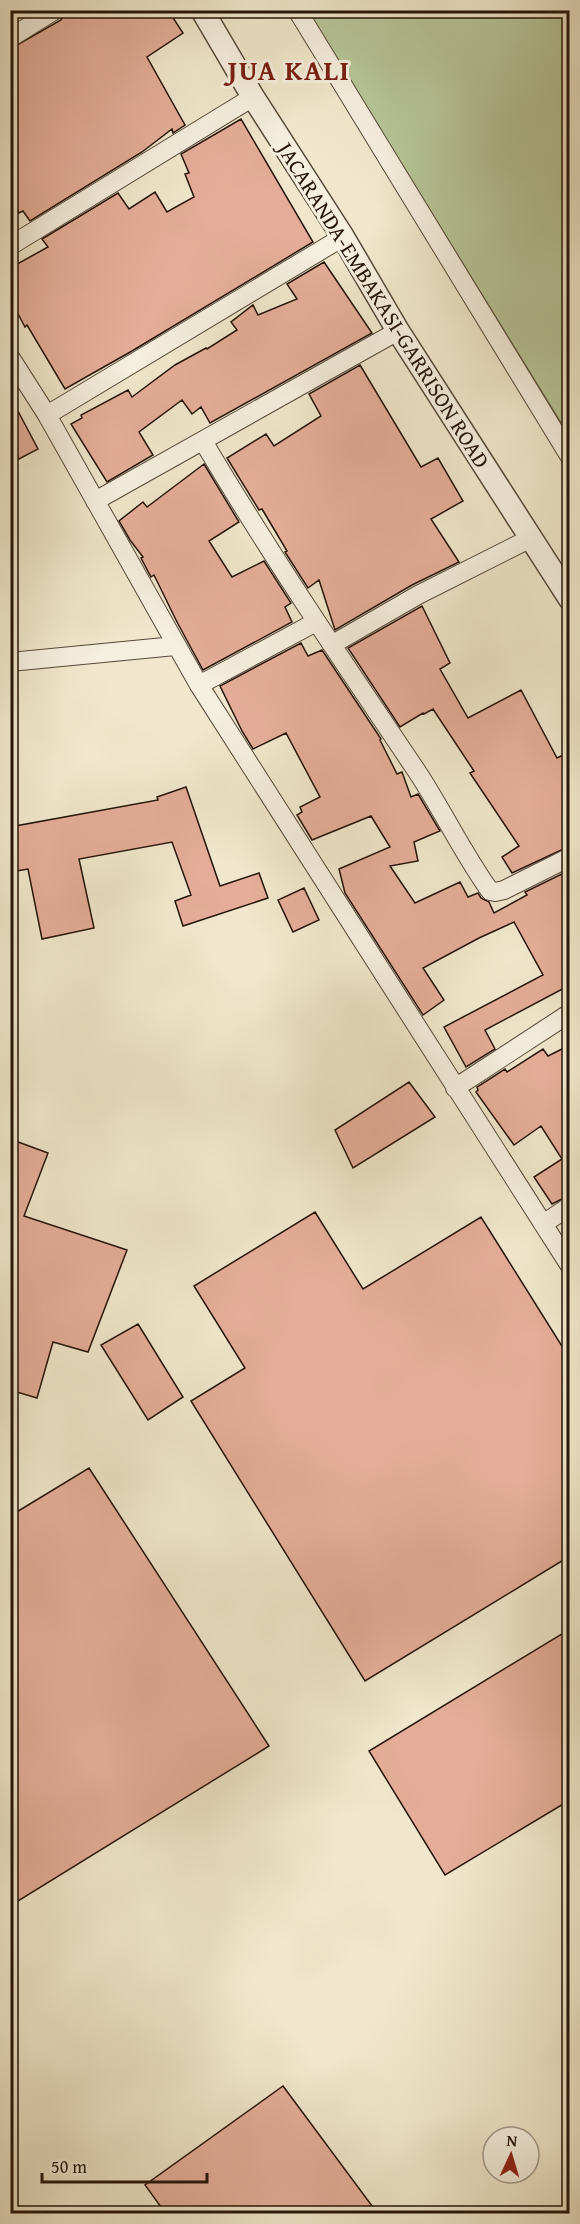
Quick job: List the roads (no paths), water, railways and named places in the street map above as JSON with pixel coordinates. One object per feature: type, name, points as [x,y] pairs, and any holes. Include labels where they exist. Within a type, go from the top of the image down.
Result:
[{"type":"street","points":[[10,38],[55,10]]},
{"type":"street","name":"JACARANDA-EMBAKASI-GARRISON ROAD","points":[[202,10],[343,237],[398,331],[570,599]]},
{"type":"street","points":[[297,10],[570,457]]},
{"type":"street","points":[[10,246],[254,97]]},
{"type":"street","points":[[47,415],[343,237]]},
{"type":"street","points":[[95,501],[398,331]]},
{"type":"street","points":[[10,357],[47,415],[199,685],[570,1266]]},
{"type":"street","points":[[203,441],[259,536],[417,773],[473,867],[490,891],[504,890],[570,857]]},
{"type":"street","points":[[333,644],[418,595],[531,538]]},
{"type":"street","points":[[199,685],[316,622]]},
{"type":"street","points":[[10,662],[175,646]]},
{"type":"street","points":[[455,1088],[570,1013]]},
{"type":"street","points":[[543,1224],[570,1206]]},
{"type":"district","name":"JUA KALI","points":[[289,70]]}]
